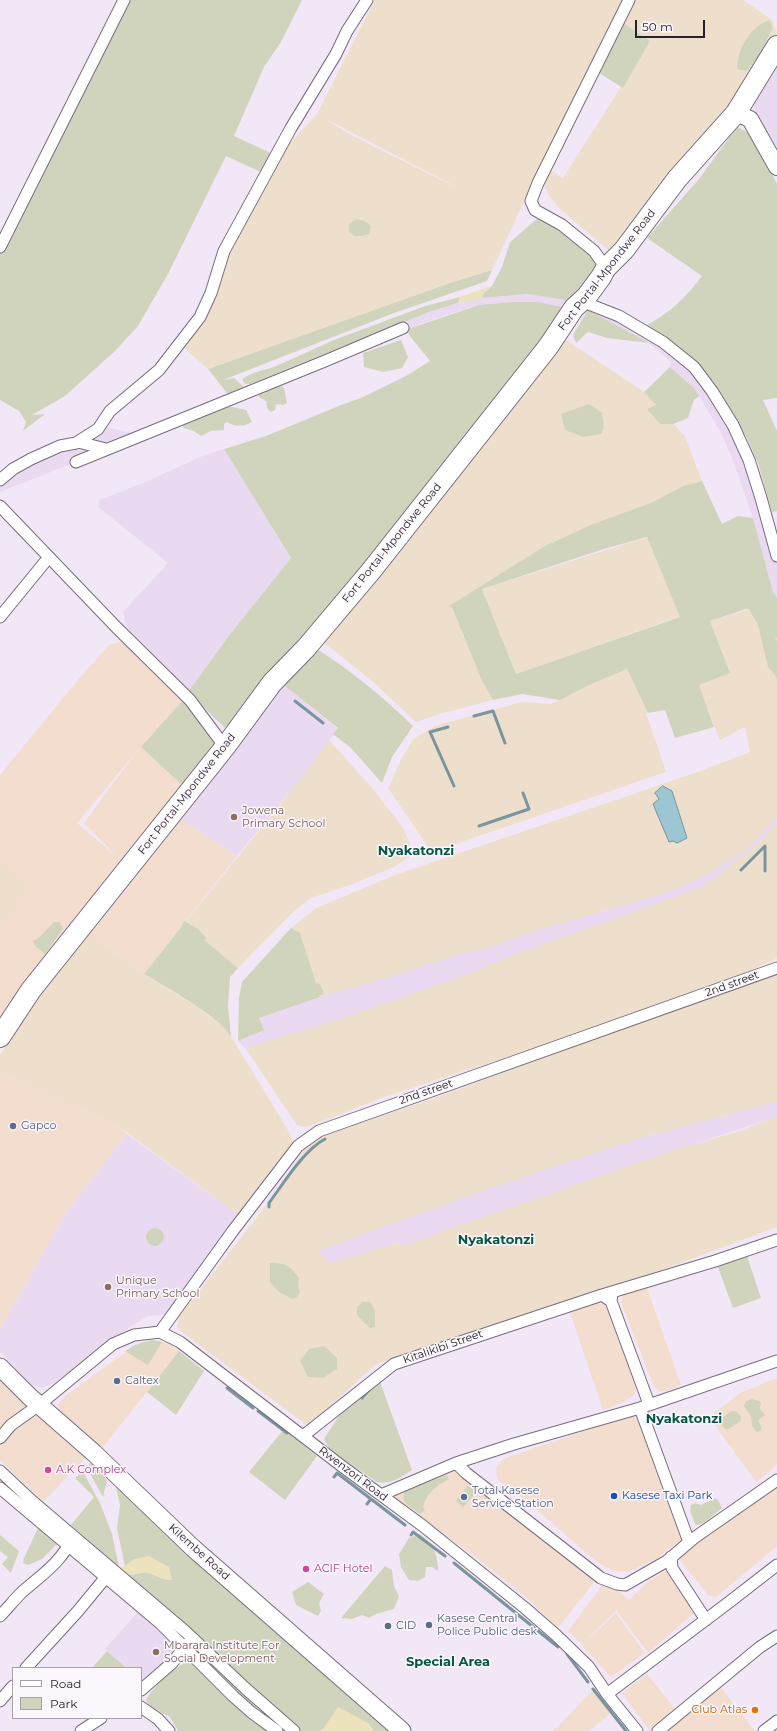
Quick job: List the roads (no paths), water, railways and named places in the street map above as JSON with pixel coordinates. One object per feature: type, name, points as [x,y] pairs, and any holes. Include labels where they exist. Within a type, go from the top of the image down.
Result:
[{"type":"highway","name":"Fort Portal-Mpondwe Road","points":[[0,1038],[31,990],[225,747],[272,683],[306,648],[371,571],[544,352],[578,303],[587,296],[602,277],[606,268],[624,250],[677,179],[736,113],[777,46]]},
{"type":"main road","name":"Kilembe Road","points":[[0,1367],[39,1405],[94,1453],[193,1548],[402,1731]]},
{"type":"street","points":[[0,246],[124,0]]},
{"type":"street","points":[[0,480],[13,469],[31,459],[60,446],[78,442],[98,429],[110,411],[159,370],[200,317],[224,251],[291,128],[336,54],[347,31],[367,0]]},
{"type":"street","points":[[606,268],[594,251],[562,225],[535,210],[532,201],[538,183],[629,0]]},
{"type":"street","points":[[736,113],[750,119],[777,167]]},
{"type":"street","points":[[578,303],[586,302],[619,316],[663,342],[694,367],[712,391],[733,425],[749,460],[777,556]]},
{"type":"street","points":[[76,462],[403,328]]},
{"type":"street","points":[[78,442],[106,449]]},
{"type":"street","points":[[0,506],[190,700],[225,747]]},
{"type":"street","points":[[0,617],[49,557]]},
{"type":"street","name":"2nd street","points":[[160,1332],[232,1232],[298,1146],[319,1131],[777,968]]},
{"type":"street","name":"Kitalikibi Street","points":[[303,1436],[394,1364],[608,1296],[777,1240]]},
{"type":"street","points":[[608,1296],[689,1542]]},
{"type":"street","points":[[0,1438],[12,1425],[39,1405],[113,1344],[134,1335],[160,1332]]},
{"type":"street","name":"Rwenzori Road","points":[[160,1332],[180,1342],[423,1526],[525,1608],[589,1667],[607,1694],[637,1731]]},
{"type":"street","points":[[381,1495],[456,1463],[514,1444],[644,1406],[777,1361]]},
{"type":"street","points":[[456,1463],[466,1473],[602,1578],[617,1584],[625,1585],[661,1564],[671,1562],[689,1542],[777,1480]]},
{"type":"street","points":[[0,1471],[106,1577],[160,1623],[233,1696],[251,1712],[277,1731]]},
{"type":"street","points":[[0,1488],[71,1541],[192,1638],[245,1688],[294,1731]]},
{"type":"street","points":[[0,1616],[21,1594],[57,1562],[71,1541]]},
{"type":"street","points":[[671,1562],[706,1620]]},
{"type":"street","points":[[607,1694],[777,1565]]},
{"type":"street","points":[[27,1667],[78,1611],[106,1577]]},
{"type":"street","points":[[658,1731],[760,1647],[777,1636]]},
{"type":"street","points":[[142,1689],[172,1663],[192,1638]]},
{"type":"street","points":[[0,1701],[12,1687]]},
{"type":"street","points":[[142,1708],[158,1719],[169,1731]]},
{"type":"street","points":[[81,1731],[99,1719]]},
{"type":"street","points":[[764,1731],[777,1721]]},
{"type":"water","points":[[663,786],[672,791],[687,838],[677,843],[673,841],[669,842],[653,804],[659,799],[655,793]]},
{"type":"waterway","points":[[295,701],[323,723]]},
{"type":"waterway","points":[[474,716],[493,711],[505,743]]},
{"type":"waterway","points":[[448,727],[430,732],[454,786]]},
{"type":"waterway","points":[[479,826],[529,809],[523,793]]},
{"type":"waterway","points":[[741,870],[765,846],[765,871]]},
{"type":"waterway","points":[[269,1207],[269,1203],[294,1168],[309,1151],[325,1139]]},
{"type":"waterway","points":[[227,1388],[253,1408]]},
{"type":"waterway","points":[[362,1398],[369,1390]]},
{"type":"waterway","points":[[258,1411],[287,1433]]},
{"type":"waterway","points":[[334,1477],[337,1473],[405,1525]]},
{"type":"waterway","points":[[367,1504],[371,1499]]},
{"type":"waterway","points":[[411,1535],[413,1532],[445,1556]]},
{"type":"waterway","points":[[454,1563],[558,1647]]},
{"type":"waterway","points":[[567,1654],[588,1682]]},
{"type":"waterway","points":[[593,1689],[626,1731]]},
{"type":"place","name":"Jowena Primary School","points":[[234,817]]},
{"type":"place","name":"Gapco","points":[[13,1126]]},
{"type":"place","name":"Unique Primary School","points":[[108,1287]]},
{"type":"place","name":"Caltex","points":[[117,1381]]},
{"type":"place","name":"A.K Complex","points":[[48,1470]]},
{"type":"place","name":"Kasese Taxi Park","points":[[614,1496]]},
{"type":"place","name":"Total Kasese Service Station","points":[[464,1497]]},
{"type":"place","name":"ACIF Hotel","points":[[306,1569]]},
{"type":"place","name":"Kasese Central Police Public desk","points":[[429,1625]]},
{"type":"place","name":"CID","points":[[388,1626]]},
{"type":"place","name":"Mbarara Institute For Social Development","points":[[156,1652]]},
{"type":"place","name":"Club Atlas","points":[[755,1710]]},
{"type":"district","name":"Nyakatonzi","points":[[416,851]]},
{"type":"district","name":"Nyakatonzi","points":[[496,1240]]},
{"type":"district","name":"Nyakatonzi","points":[[684,1419]]},
{"type":"district","name":"Special Area","points":[[448,1662]]}]
